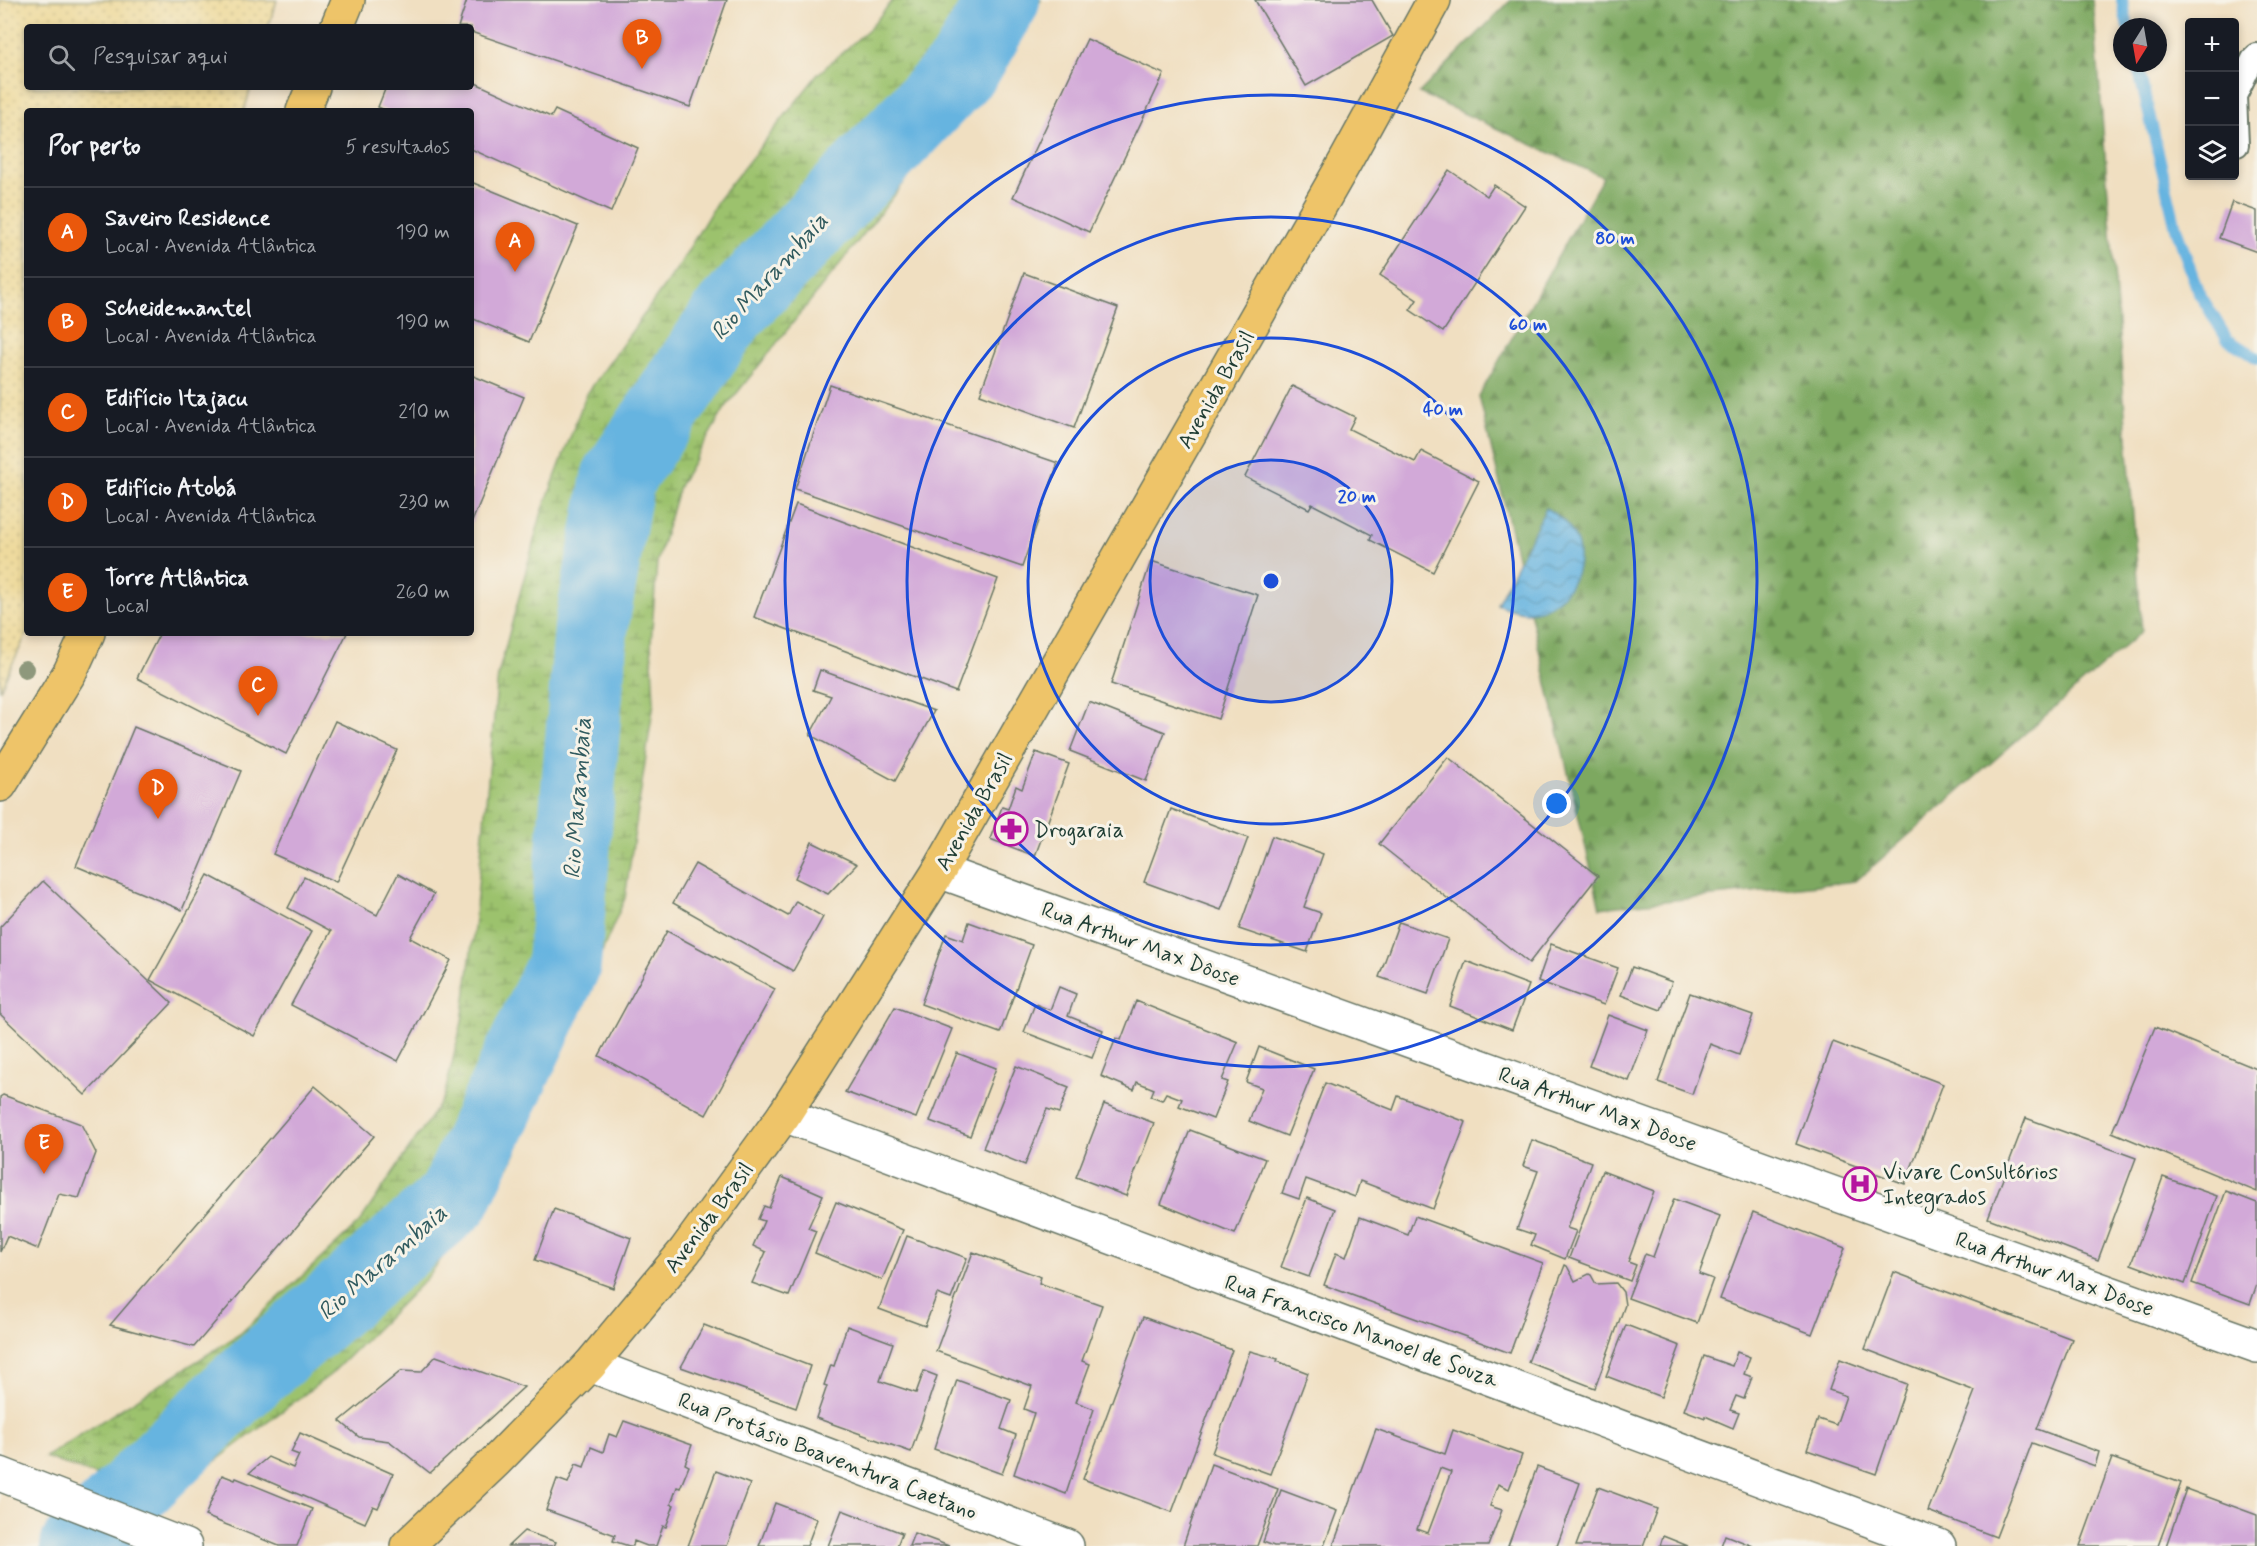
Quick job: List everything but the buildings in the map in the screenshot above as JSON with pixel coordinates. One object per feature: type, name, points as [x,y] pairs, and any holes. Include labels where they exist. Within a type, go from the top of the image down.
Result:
[{"type":"main road","points":[[338,24],[348,0]]},
{"type":"main road","name":"Avenida Brasil","points":[[409,1545],[590,1365],[685,1251],[784,1115],[939,871],[1328,192],[1434,0]]},
{"type":"main road","points":[[304,108],[312,90]]},
{"type":"main road","points":[[0,784],[70,672],[87,636]]},
{"type":"street","name":"Rua Arthur Max Dôose","points":[[939,871],[2257,1346]]},
{"type":"street","name":"Rua Francisco Manoel de Souza","points":[[784,1115],[1939,1546]]},
{"type":"street","name":"Rua Protásio Boaventura Caetano","points":[[590,1365],[1067,1546]]},
{"type":"street","points":[[13,1479],[182,1545]]},
{"type":"lane","points":[[2236,126],[2235,96],[2257,55]]},
{"type":"green space","points":[[893,0],[1041,0],[1016,37],[886,206],[725,408],[679,486],[657,562],[651,643],[654,702],[625,898],[510,1166],[427,1278],[330,1375],[164,1500],[45,1457],[240,1334],[359,1223],[444,1097],[462,1022],[474,928],[498,675],[541,515],[586,395],[678,267],[718,200],[818,74],[870,28]]},
{"type":"green space","points":[[1511,0],[2093,0],[2142,631],[1856,881],[1600,908],[1479,396],[1603,177],[1419,93]]},
{"type":"sand","points":[[0,0],[277,0],[269,24],[24,24],[24,90],[250,90],[245,108],[24,108],[26,636],[0,690]]},
{"type":"water","points":[[1546,508],[1568,526],[1578,546],[1577,572],[1571,584],[1563,595],[1541,609],[1524,612],[1497,604]]},
{"type":"waterway","name":"Rio Marambaia","points":[[77,1546],[234,1391],[454,1199],[564,964],[591,629],[618,478],[730,312],[965,66],[1003,0]]},
{"type":"waterway","name":"Rio Marambaia","points":[[2122,0],[2126,18]]},
{"type":"waterway","name":"Rio Marambaia","points":[[2139,72],[2176,228],[2198,291],[2227,339],[2257,358]]},
{"type":"place","name":"Scheidemantel","points":[[642,69]]},
{"type":"place","name":"Saveiro Residence","points":[[515,272]]},
{"type":"place","name":"Edifício Itajacu","points":[[258,716]]},
{"type":"place","name":"Edifício Atobá","points":[[158,819]]},
{"type":"place","name":"Drogaraia","points":[[1011,829]]},
{"type":"place","name":"Torre Atlântica","points":[[44,1174]]},
{"type":"place","name":"Vivare Consultórios Integrados","points":[[1860,1184]]}]
